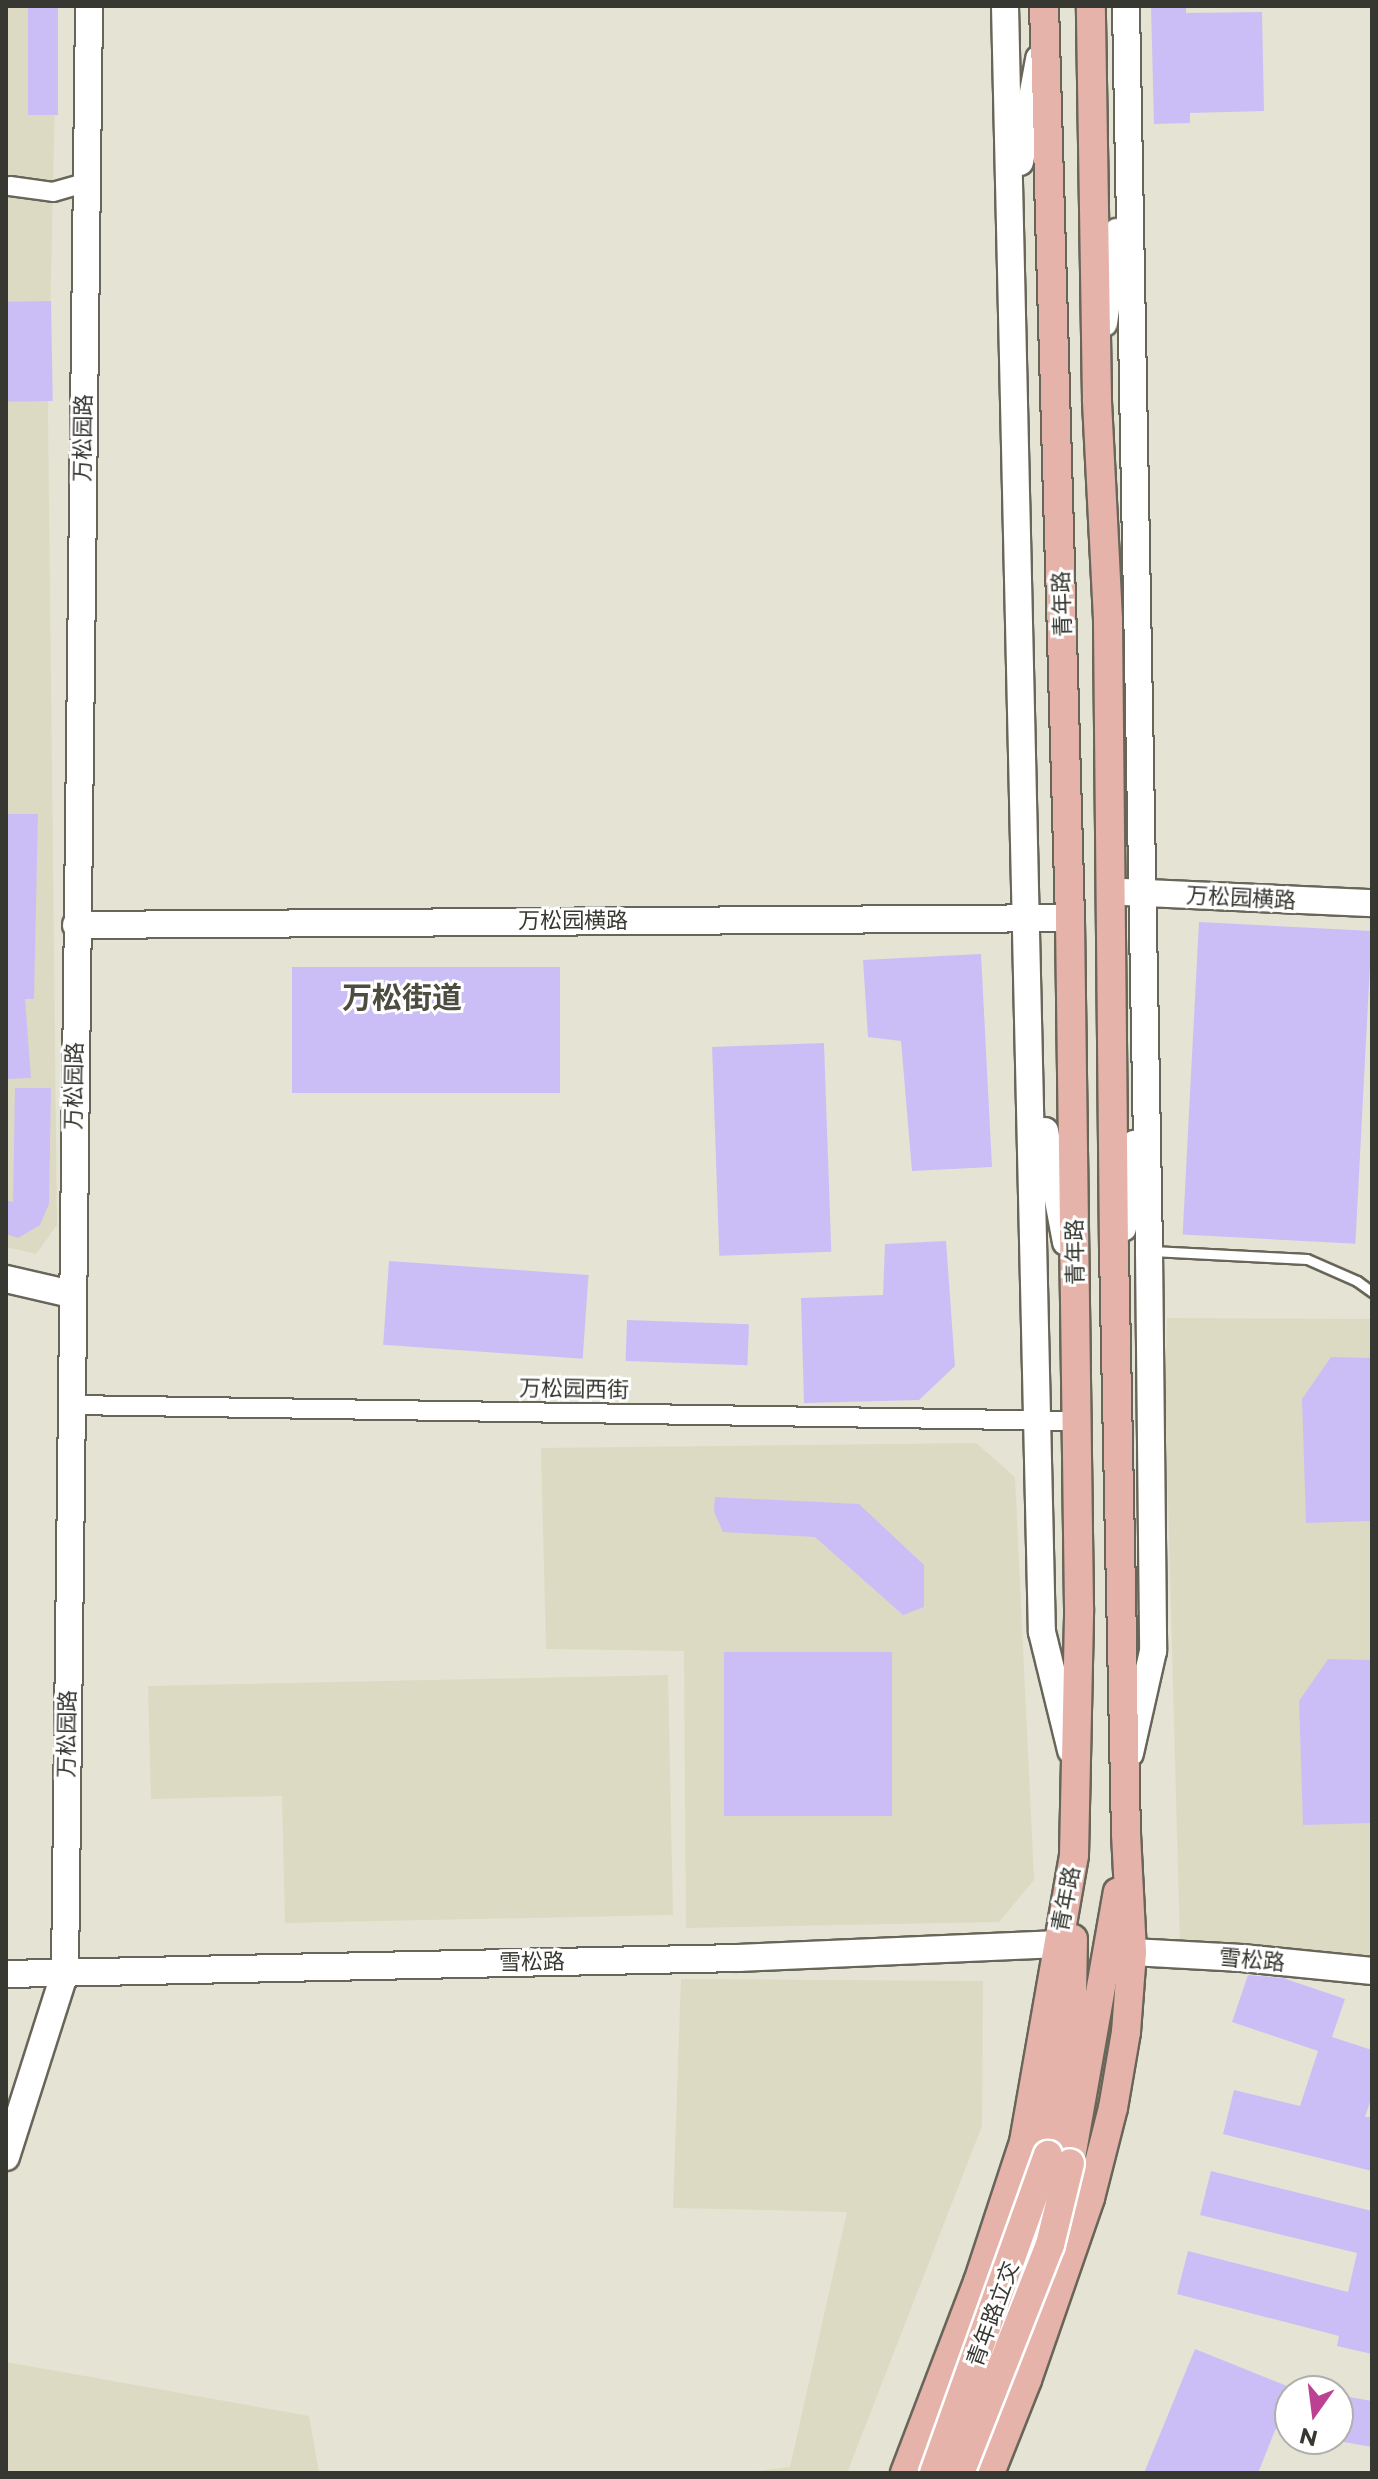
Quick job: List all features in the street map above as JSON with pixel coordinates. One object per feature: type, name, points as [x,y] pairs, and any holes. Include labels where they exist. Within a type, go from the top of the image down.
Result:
[{"type":"main road","name":"青年路","points":[[990,2473],[1027,2380],[1090,2198],[1121,2063],[1132,1952],[1126,1834],[1115,1291],[1108,619],[1096,378],[1091,6]]},
{"type":"main road","name":"青年路","points":[[905,2473],[978,2282],[1024,2142],[1074,1855],[1077,1421],[1070,918],[1044,17]]},
{"type":"main road","points":[[1059,2159],[1101,2000],[1126,1834]]},
{"type":"main road","points":[[1059,2159],[1072,1995],[1074,1855]]},
{"type":"main road","name":"青年路立交","points":[[934,2473],[1059,2159]]},
{"type":"main road","name":"青年路立交","points":[[960,2473],[1050,2245],[1059,2159]]},
{"type":"street","name":"万松园路","points":[[6,2157],[65,1972],[89,6]]},
{"type":"street","points":[[1005,6],[1042,1632],[1076,1771]]},
{"type":"street","points":[[1125,12],[1149,1251],[1153,1651],[1125,1776]]},
{"type":"street","points":[[1010,213],[1044,17]]},
{"type":"street","points":[[1096,378],[1129,151]]},
{"type":"street","points":[[10,186],[53,192],[87,182]]},
{"type":"street","name":"万松园横路","points":[[1110,892],[1372,903]]},
{"type":"street","name":"万松园横路","points":[[76,925],[1070,918]]},
{"type":"street","points":[[1031,1057],[1076,1292]]},
{"type":"street","points":[[1115,1291],[1145,1058]]},
{"type":"street","points":[[6,1279],[71,1294]]},
{"type":"street","name":"万松园西街","points":[[71,1405],[1077,1421]]},
{"type":"street","name":"雪松路","points":[[6,1974],[739,1958],[1058,1944]]},
{"type":"street","name":"雪松路","points":[[1132,1952],[1242,1958],[1372,1971]]},
{"type":"lane","points":[[1149,1251],[1307,1259],[1357,1281],[1372,1292]]},
{"type":"shaded area","points":[[6,6],[57,6],[48,412],[57,1225],[36,1254],[6,1247]]},
{"type":"shaded area","points":[[1167,1318],[1372,1319],[1372,1955],[1180,1944],[1165,1390]]},
{"type":"shaded area","points":[[976,1443],[1015,1477],[1034,1880],[999,1922],[686,1928],[684,1651],[546,1649],[541,1448]]},
{"type":"shaded area","points":[[668,1675],[673,1915],[285,1923],[282,1796],[151,1799],[148,1686]]},
{"type":"shaded area","points":[[681,1979],[983,1981],[982,2126],[847,2473],[742,2473],[790,2467],[847,2212],[673,2208]]},
{"type":"shaded area","points":[[6,2362],[309,2416],[319,2473],[6,2473]]},
{"type":"building","points":[[28,6],[58,6],[58,115],[28,115]]},
{"type":"building","points":[[1151,6],[1186,6],[1186,13],[1262,12],[1264,111],[1190,113],[1190,123],[1154,124]]},
{"type":"building","points":[[51,301],[53,401],[8,402],[6,302]]},
{"type":"building","points":[[6,814],[38,814],[34,999],[25,999],[31,1078],[6,1079]]},
{"type":"building","points":[[1199,922],[1372,931],[1355,1244],[1183,1235]]},
{"type":"building","points":[[981,954],[992,1167],[912,1171],[901,1041],[868,1037],[863,960]]},
{"type":"building","points":[[292,967],[560,967],[560,1093],[292,1093]]},
{"type":"building","points":[[824,1043],[831,1252],[719,1256],[712,1047]]},
{"type":"building","points":[[15,1088],[51,1088],[49,1204],[40,1225],[18,1238],[6,1234],[6,1200],[13,1202]]},
{"type":"building","points":[[946,1241],[955,1366],[919,1400],[804,1403],[801,1298],[883,1295],[885,1244]]},
{"type":"building","points":[[389,1261],[589,1275],[583,1359],[383,1345]]},
{"type":"building","points":[[627,1320],[749,1324],[747,1365],[626,1361]]},
{"type":"building","points":[[1331,1357],[1372,1358],[1372,1521],[1306,1523],[1302,1399]]},
{"type":"building","points":[[715,1497],[859,1504],[924,1565],[924,1607],[903,1615],[815,1537],[723,1532],[714,1512]]},
{"type":"building","points":[[724,1652],[892,1652],[892,1816],[724,1816]]},
{"type":"building","points":[[1328,1659],[1372,1660],[1372,1823],[1303,1825],[1299,1701]]},
{"type":"building","points":[[1248,1975],[1283,1978],[1345,1999],[1332,2037],[1372,2050],[1372,2096],[1365,2117],[1372,2117],[1372,2171],[1223,2134],[1234,2090],[1300,2106],[1318,2051],[1232,2022]]},
{"type":"building","points":[[1211,2171],[1372,2211],[1372,2354],[1337,2346],[1339,2336],[1177,2294],[1188,2251],[1348,2292],[1357,2253],[1200,2215]]},
{"type":"building","points":[[1195,2349],[1274,2381],[1274,2433],[1258,2473],[1144,2473]]},
{"type":"building","points":[[1354,2398],[1372,2401],[1372,2447],[1354,2444]]},
{"type":"district","name":"万松街道","points":[[402,998]]}]
